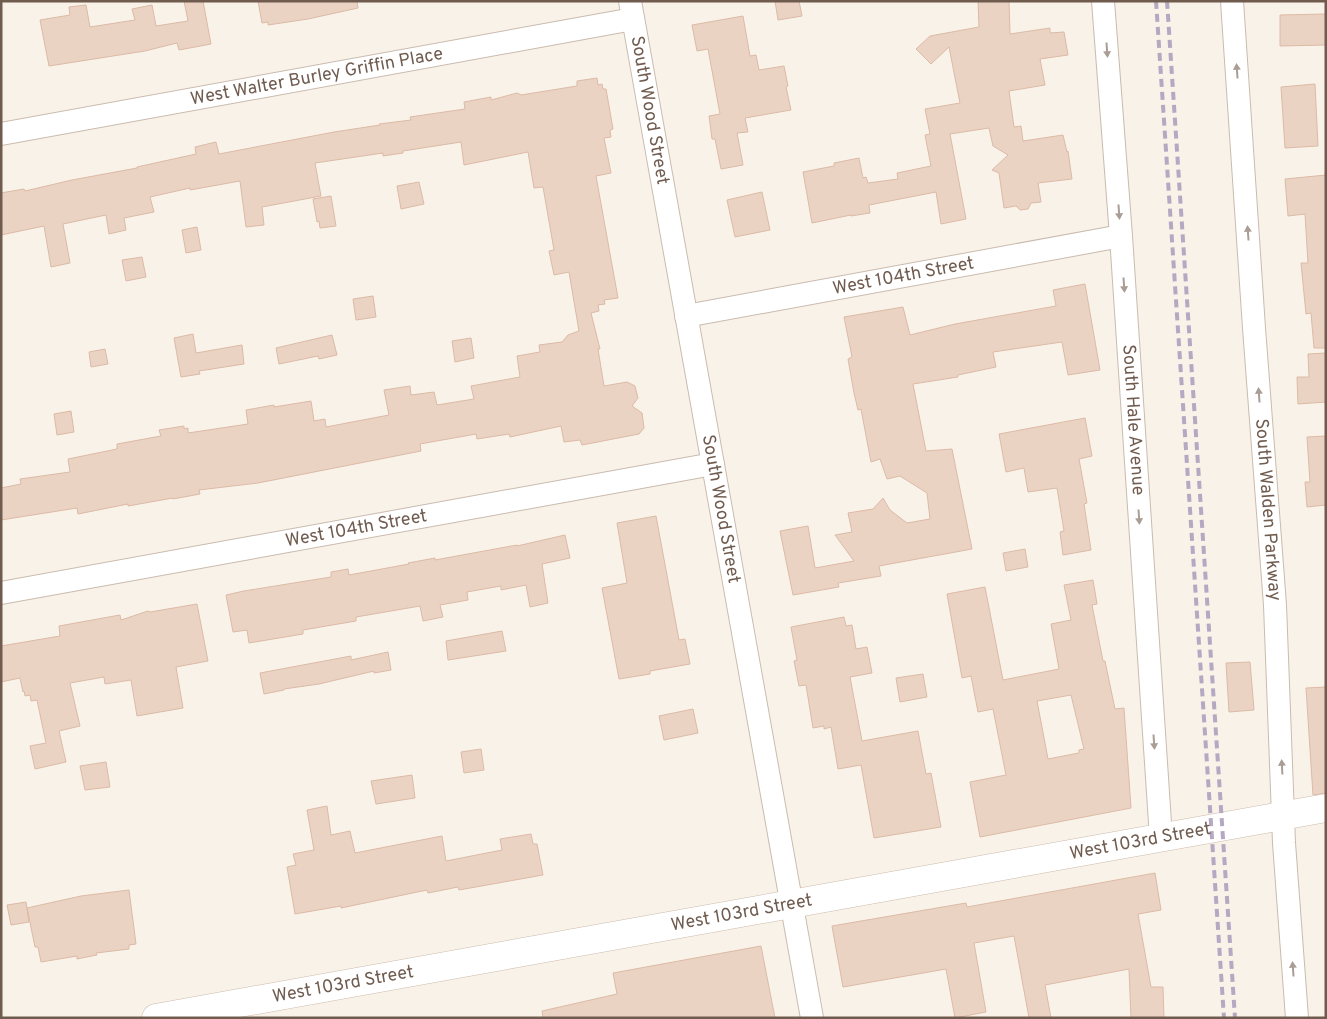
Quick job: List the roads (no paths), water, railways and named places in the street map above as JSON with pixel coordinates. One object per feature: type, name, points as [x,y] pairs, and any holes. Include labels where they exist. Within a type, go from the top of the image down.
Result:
[{"type":"main road","name":"West 103rd Street","points":[[156,1018],[1326,808]]},
{"type":"street","name":"South Hale Avenue","points":[[1103,1],[1121,236],[1161,838]]},
{"type":"street","name":"South Walden Parkway","points":[[1232,1],[1275,605],[1283,816],[1297,1018]]},
{"type":"street","name":"West Walter Burley Griffin Place","points":[[1,134],[631,10]]},
{"type":"street","name":"South Wood Street","points":[[631,10],[812,1018]]},
{"type":"street","name":"West 104th Street","points":[[686,316],[1121,236]]},
{"type":"street","name":"West 104th Street","points":[[1,593],[713,464]]},
{"type":"railway","points":[[1156,1],[1224,1018]]},
{"type":"railway","points":[[1167,1],[1235,1018]]}]
